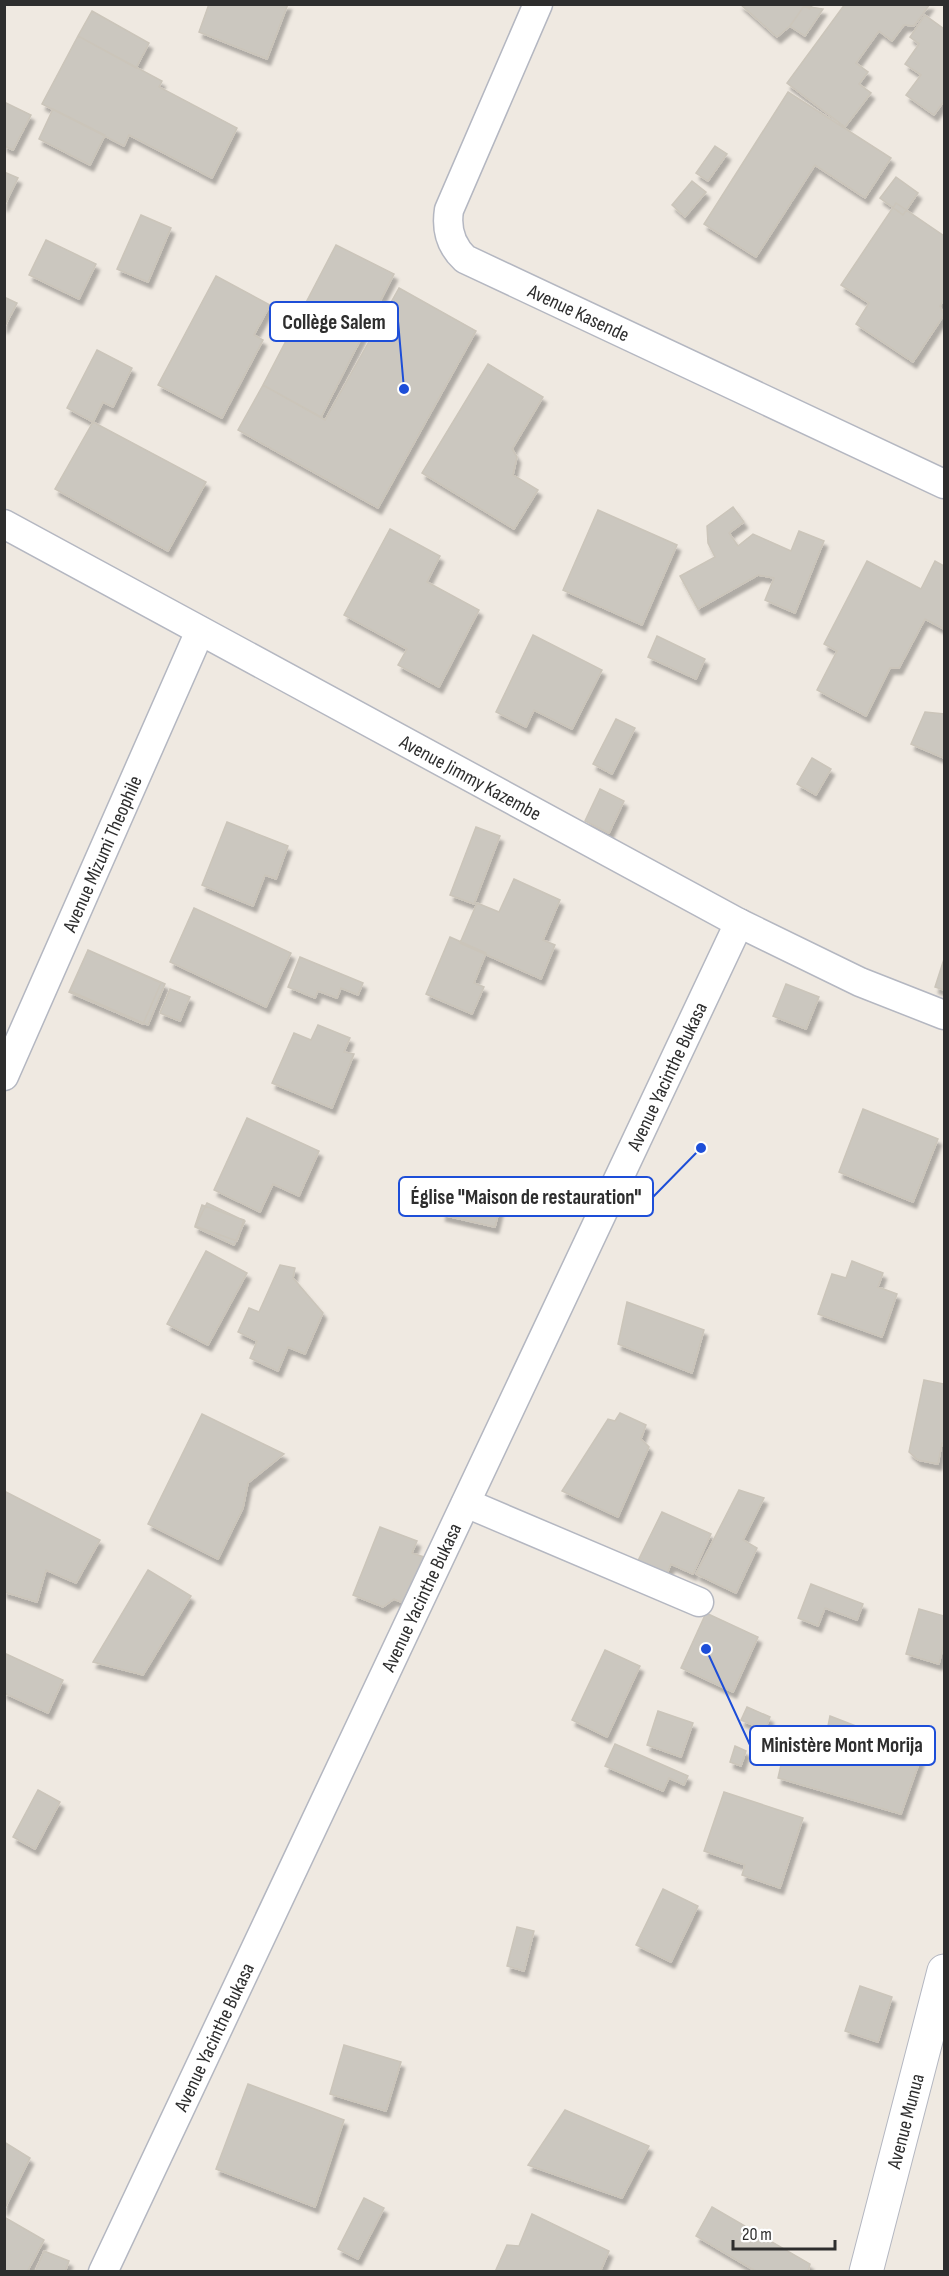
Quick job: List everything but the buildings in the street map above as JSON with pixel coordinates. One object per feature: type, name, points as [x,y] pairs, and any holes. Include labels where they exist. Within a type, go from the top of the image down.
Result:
[{"type":"main road","name":"Avenue Munua","points":[[866,2271],[945,1971]]},
{"type":"street","name":"Avenue Kasende","points":[[538,4],[449,210],[448,228],[459,252],[465,259],[945,484]]},
{"type":"street","name":"Avenue Jimmy Kazembe","points":[[4,524],[739,923],[860,982],[945,1015]]},
{"type":"street","name":"Avenue Mizumi Theophile","points":[[4,1076],[200,631]]},
{"type":"street","name":"Avenue Yacinthe Bukasa","points":[[103,2271],[739,923]]},
{"type":"street","points":[[466,1503],[699,1602]]},
{"type":"place","name":"Collège Salem","points":[[404,389]]},
{"type":"place","name":"Église \"Maison de restauration\"","points":[[701,1148]]},
{"type":"place","name":"Ministère Mont Morija","points":[[706,1649]]}]
